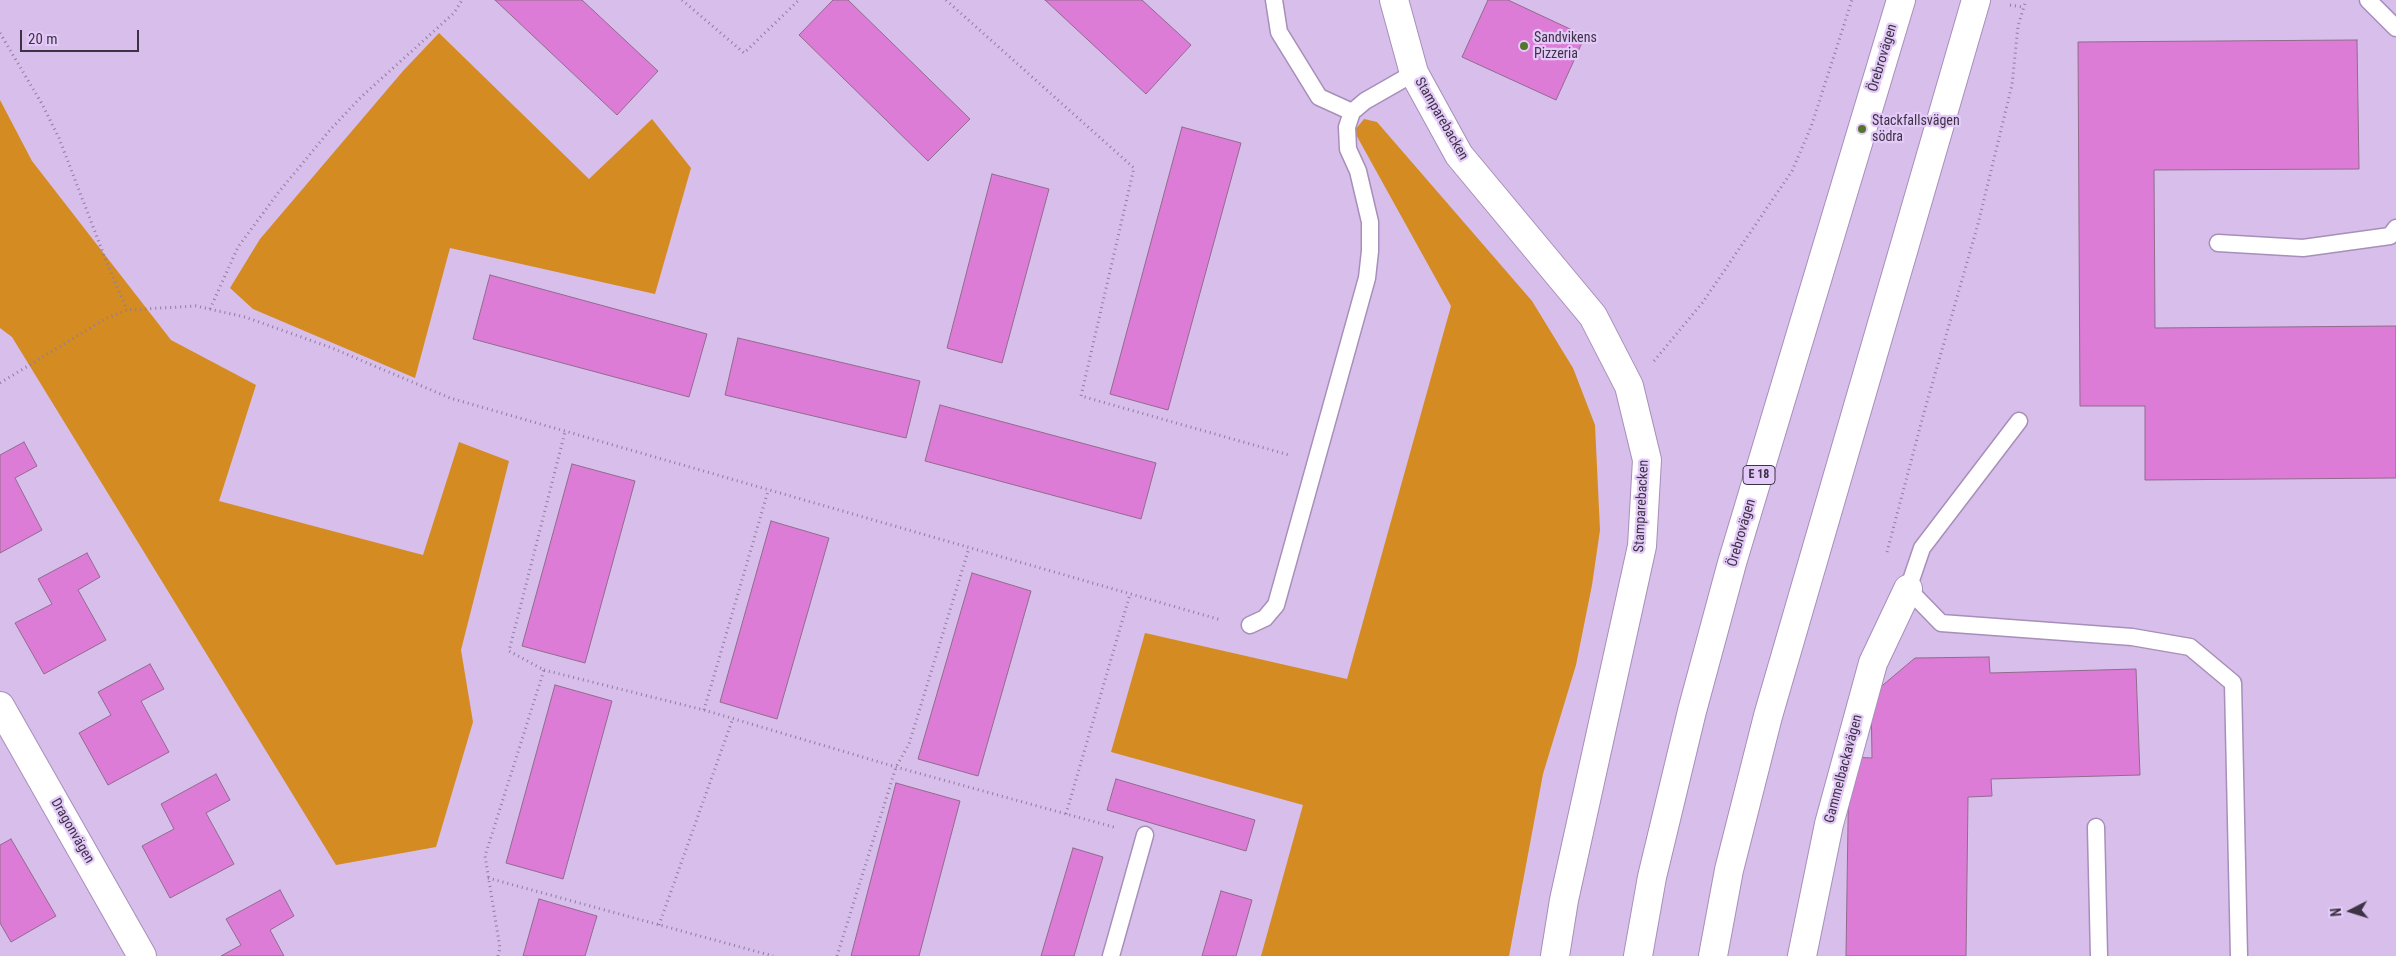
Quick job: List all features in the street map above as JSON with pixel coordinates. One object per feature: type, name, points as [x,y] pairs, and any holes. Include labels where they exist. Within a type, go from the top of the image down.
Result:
[{"type":"main road","name":"Stamparebacken","points":[[1394,0],[1414,73],[1459,155],[1593,316],[1629,386],[1647,460],[1642,546],[1564,900],[1554,956]]},
{"type":"main road","name":"Örebrovägen","points":[[1638,956],[1652,877],[1692,711],[1732,563],[1901,0]]},
{"type":"main road","points":[[1713,956],[1730,870],[1768,716],[1976,0]]},
{"type":"main road","name":"Gammelbackavägen","points":[[1802,956],[1829,824],[1872,663],[1908,589]]},
{"type":"main road","name":"Dragonvägen","points":[[0,706],[142,956]]},
{"type":"lane","points":[[1274,0],[1279,32],[1319,97],[1352,112]]},
{"type":"lane","points":[[2368,0],[2396,28]]},
{"type":"lane","points":[[1250,625],[1266,618],[1276,605],[1366,278],[1370,251],[1370,222],[1358,171],[1348,149],[1347,127],[1352,112],[1365,101],[1414,73]]},
{"type":"lane","points":[[2218,243],[2303,248],[2390,236],[2396,228]]},
{"type":"lane","points":[[2019,421],[1922,548],[1908,589],[1941,623],[2132,637],[2190,648],[2233,683],[2239,956]]},
{"type":"lane","points":[[2096,827],[2099,956]]},
{"type":"lane","points":[[1111,956],[1144,835]]},
{"type":"path","points":[[210,309],[238,247],[278,193],[330,130],[361,97],[454,13],[462,0]]},
{"type":"path","points":[[682,0],[744,53],[799,0]]},
{"type":"path","points":[[946,0],[1134,168],[1081,396],[1316,463]]},
{"type":"path","points":[[1629,386],[1662,354],[1703,302],[1792,171],[1811,127],[1852,0]]},
{"type":"path","points":[[1908,589],[1887,554],[1922,416],[1978,224],[2012,85],[2018,26],[2026,0]]},
{"type":"path","points":[[0,33],[42,104],[59,138],[127,310]]},
{"type":"path","points":[[0,383],[105,319],[127,310],[175,306],[210,309],[245,317],[324,345],[450,398],[1224,621],[1250,625]]},
{"type":"path","points":[[565,432],[509,651],[544,670],[704,710],[896,767],[1144,835]]},
{"type":"path","points":[[704,710],[768,490]]},
{"type":"path","points":[[837,956],[896,767],[909,744],[970,548]]},
{"type":"path","points":[[1066,814],[1130,594]]},
{"type":"path","points":[[498,956],[500,948],[485,856],[544,670]]},
{"type":"path","points":[[659,925],[733,718]]},
{"type":"path","points":[[488,878],[773,956]]},
{"type":"shaded area","points":[[439,33],[589,179],[652,119],[691,168],[655,294],[450,248],[415,378],[253,309],[230,288],[260,239],[403,71]]},
{"type":"shaded area","points":[[0,100],[32,161],[171,340],[256,385],[219,501],[423,555],[459,442],[509,461],[461,650],[473,722],[436,847],[336,865],[12,337],[0,328]]},
{"type":"shaded area","points":[[1364,119],[1377,122],[1532,301],[1573,368],[1595,425],[1600,530],[1592,585],[1576,665],[1543,774],[1509,956],[1261,956],[1303,805],[1111,752],[1145,633],[1347,679],[1451,306],[1354,131]]},
{"type":"building","points":[[495,0],[582,0],[658,71],[617,115]]},
{"type":"building","points":[[833,0],[848,0],[970,119],[928,161],[799,35]]},
{"type":"building","points":[[1045,0],[1142,0],[1191,45],[1146,94]]},
{"type":"building","name":"Sandvikens Pizzeria","points":[[1488,0],[1508,0],[1585,36],[1556,100],[1462,57]]},
{"type":"building","points":[[2357,40],[2359,169],[2154,170],[2155,328],[2396,326],[2396,478],[2145,480],[2145,406],[2080,406],[2078,42]]},
{"type":"building","points":[[1182,127],[1241,143],[1168,410],[1110,394]]},
{"type":"building","points":[[992,174],[1049,189],[1002,363],[947,348]]},
{"type":"building","points":[[490,275],[707,334],[689,397],[473,339]]},
{"type":"building","points":[[738,338],[920,381],[906,438],[725,395]]},
{"type":"building","points":[[940,405],[1156,463],[1141,519],[925,461]]},
{"type":"building","points":[[24,442],[37,466],[15,478],[42,530],[0,553],[0,455]]},
{"type":"building","points":[[572,464],[635,481],[585,663],[522,646]]},
{"type":"building","points":[[771,521],[829,538],[777,719],[720,702]]},
{"type":"building","points":[[87,553],[100,577],[78,590],[106,640],[44,674],[15,623],[52,604],[38,579]]},
{"type":"building","points":[[972,573],[1031,591],[978,776],[918,759]]},
{"type":"building","points":[[1989,657],[1990,673],[2136,669],[2140,775],[1991,779],[1992,796],[1968,797],[1966,956],[1846,956],[1849,757],[1872,758],[1871,695],[1915,658]]},
{"type":"building","points":[[150,664],[164,689],[141,701],[169,752],[108,785],[79,733],[111,715],[98,692]]},
{"type":"building","points":[[555,685],[612,701],[563,879],[506,863]]},
{"type":"building","points":[[216,774],[230,800],[206,813],[234,864],[170,898],[142,846],[174,829],[161,804]]},
{"type":"building","points":[[1116,779],[1255,820],[1246,851],[1107,810]]},
{"type":"building","points":[[896,783],[960,801],[919,956],[851,956]]},
{"type":"building","points":[[11,839],[56,916],[11,942],[0,923],[0,845]]},
{"type":"building","points":[[1073,848],[1103,857],[1074,956],[1041,956]]},
{"type":"building","points":[[280,890],[294,916],[270,930],[284,956],[221,956],[241,945],[226,919]]},
{"type":"building","points":[[1221,891],[1252,900],[1236,956],[1202,956]]},
{"type":"building","points":[[539,899],[597,916],[585,956],[523,956]]},
{"type":"place","name":"Sandvikens Pizzeria","points":[[1524,46]]},
{"type":"place","name":"Stackfallsvägen södra","points":[[1862,129]]}]
